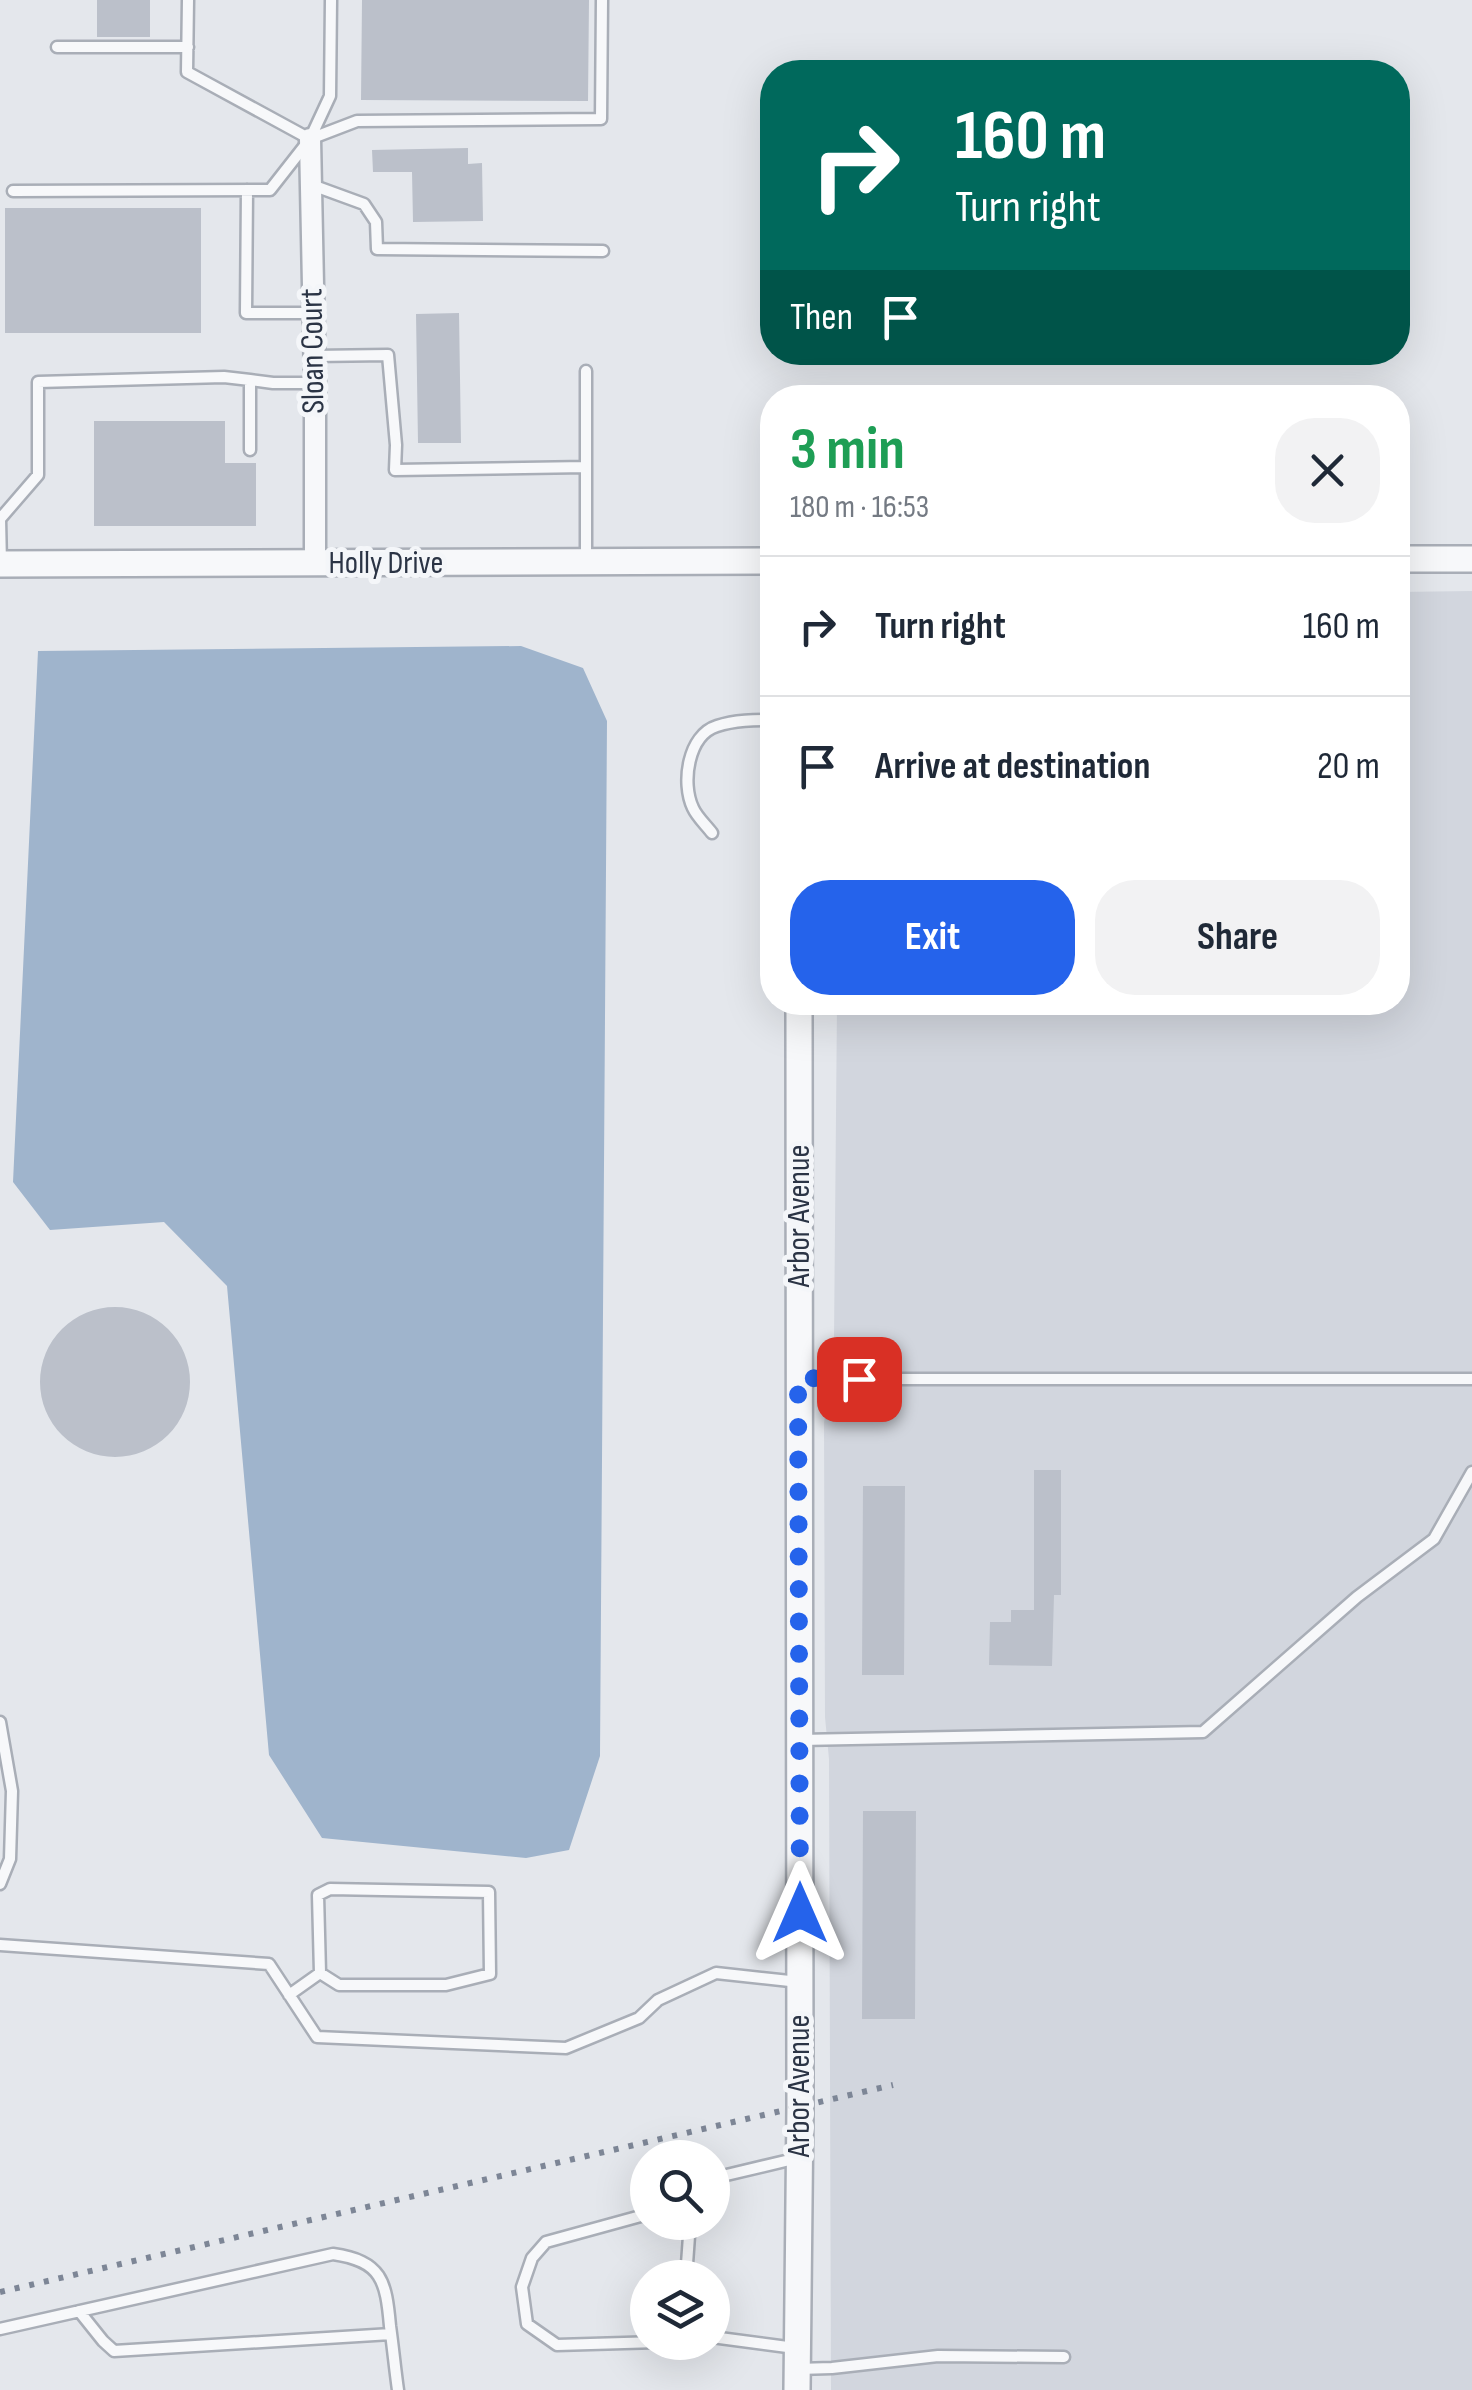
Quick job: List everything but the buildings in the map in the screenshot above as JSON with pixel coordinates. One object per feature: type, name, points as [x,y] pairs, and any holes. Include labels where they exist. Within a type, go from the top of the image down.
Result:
[{"type":"street","name":"Sloan Court","points":[[310,139],[315,563]]},
{"type":"street","points":[[1410,560],[1472,559]]},
{"type":"street","name":"Holly Drive","points":[[0,564],[760,562]]},
{"type":"street","name":"Arbor Avenue","points":[[797,2369],[799,1015]]},
{"type":"lane","points":[[188,0],[187,72],[310,139],[357,121],[602,119],[602,0]]},
{"type":"lane","points":[[13,192],[270,190],[310,139],[330,96],[331,0]]},
{"type":"lane","points":[[57,47],[188,47]]},
{"type":"lane","points":[[311,184],[364,204],[376,222],[377,249],[603,250]]},
{"type":"lane","points":[[246,190],[246,313],[312,313]]},
{"type":"lane","points":[[312,356],[388,355],[395,470],[586,467]]},
{"type":"lane","points":[[586,371],[586,562]]},
{"type":"lane","points":[[0,564],[0,519],[38,475],[38,382],[224,377],[315,382]]},
{"type":"lane","points":[[250,380],[250,450]]},
{"type":"lane","points":[[712,833],[692,806],[687,774],[692,748],[713,726],[760,720]]},
{"type":"lane","points":[[798,1378],[1472,1379]]},
{"type":"lane","points":[[799,1740],[1202,1732],[1357,1597],[1434,1539],[1472,1472]]},
{"type":"lane","points":[[0,1722],[12,1791],[10,1859],[0,1884]]},
{"type":"lane","points":[[330,1889],[489,1892],[490,1974],[446,1985],[339,1986],[320,1973],[318,1895],[330,1889]]},
{"type":"lane","points":[[0,1945],[269,1964],[317,2037],[566,2048],[639,2018],[658,2000],[716,1973],[800,1982]]},
{"type":"lane","points":[[290,1995],[320,1973]]},
{"type":"lane","points":[[730,2174],[799,2157]]},
{"type":"lane","points":[[630,2219],[546,2242],[532,2258],[522,2288],[527,2324],[558,2346],[630,2343]]},
{"type":"lane","points":[[0,2328],[333,2254],[355,2257],[374,2269],[387,2290],[398,2390]]},
{"type":"lane","points":[[79,2311],[114,2351],[391,2334]]},
{"type":"lane","points":[[730,2344],[797,2369],[938,2356],[1064,2357]]},
{"type":"shaded area","points":[[1472,591],[1472,2390],[831,2390],[824,1423],[834,1340],[837,1015],[1410,1015],[1410,592]]},
{"type":"water","points":[[521,646],[583,668],[607,721],[600,1756],[569,1850],[526,1858],[322,1838],[269,1755],[227,1286],[164,1222],[50,1230],[13,1182],[38,651]]},
{"type":"railway","points":[[0,2292],[893,2085]]},
{"type":"route","points":[[800,1913],[798,1378],[859,1379]]}]
